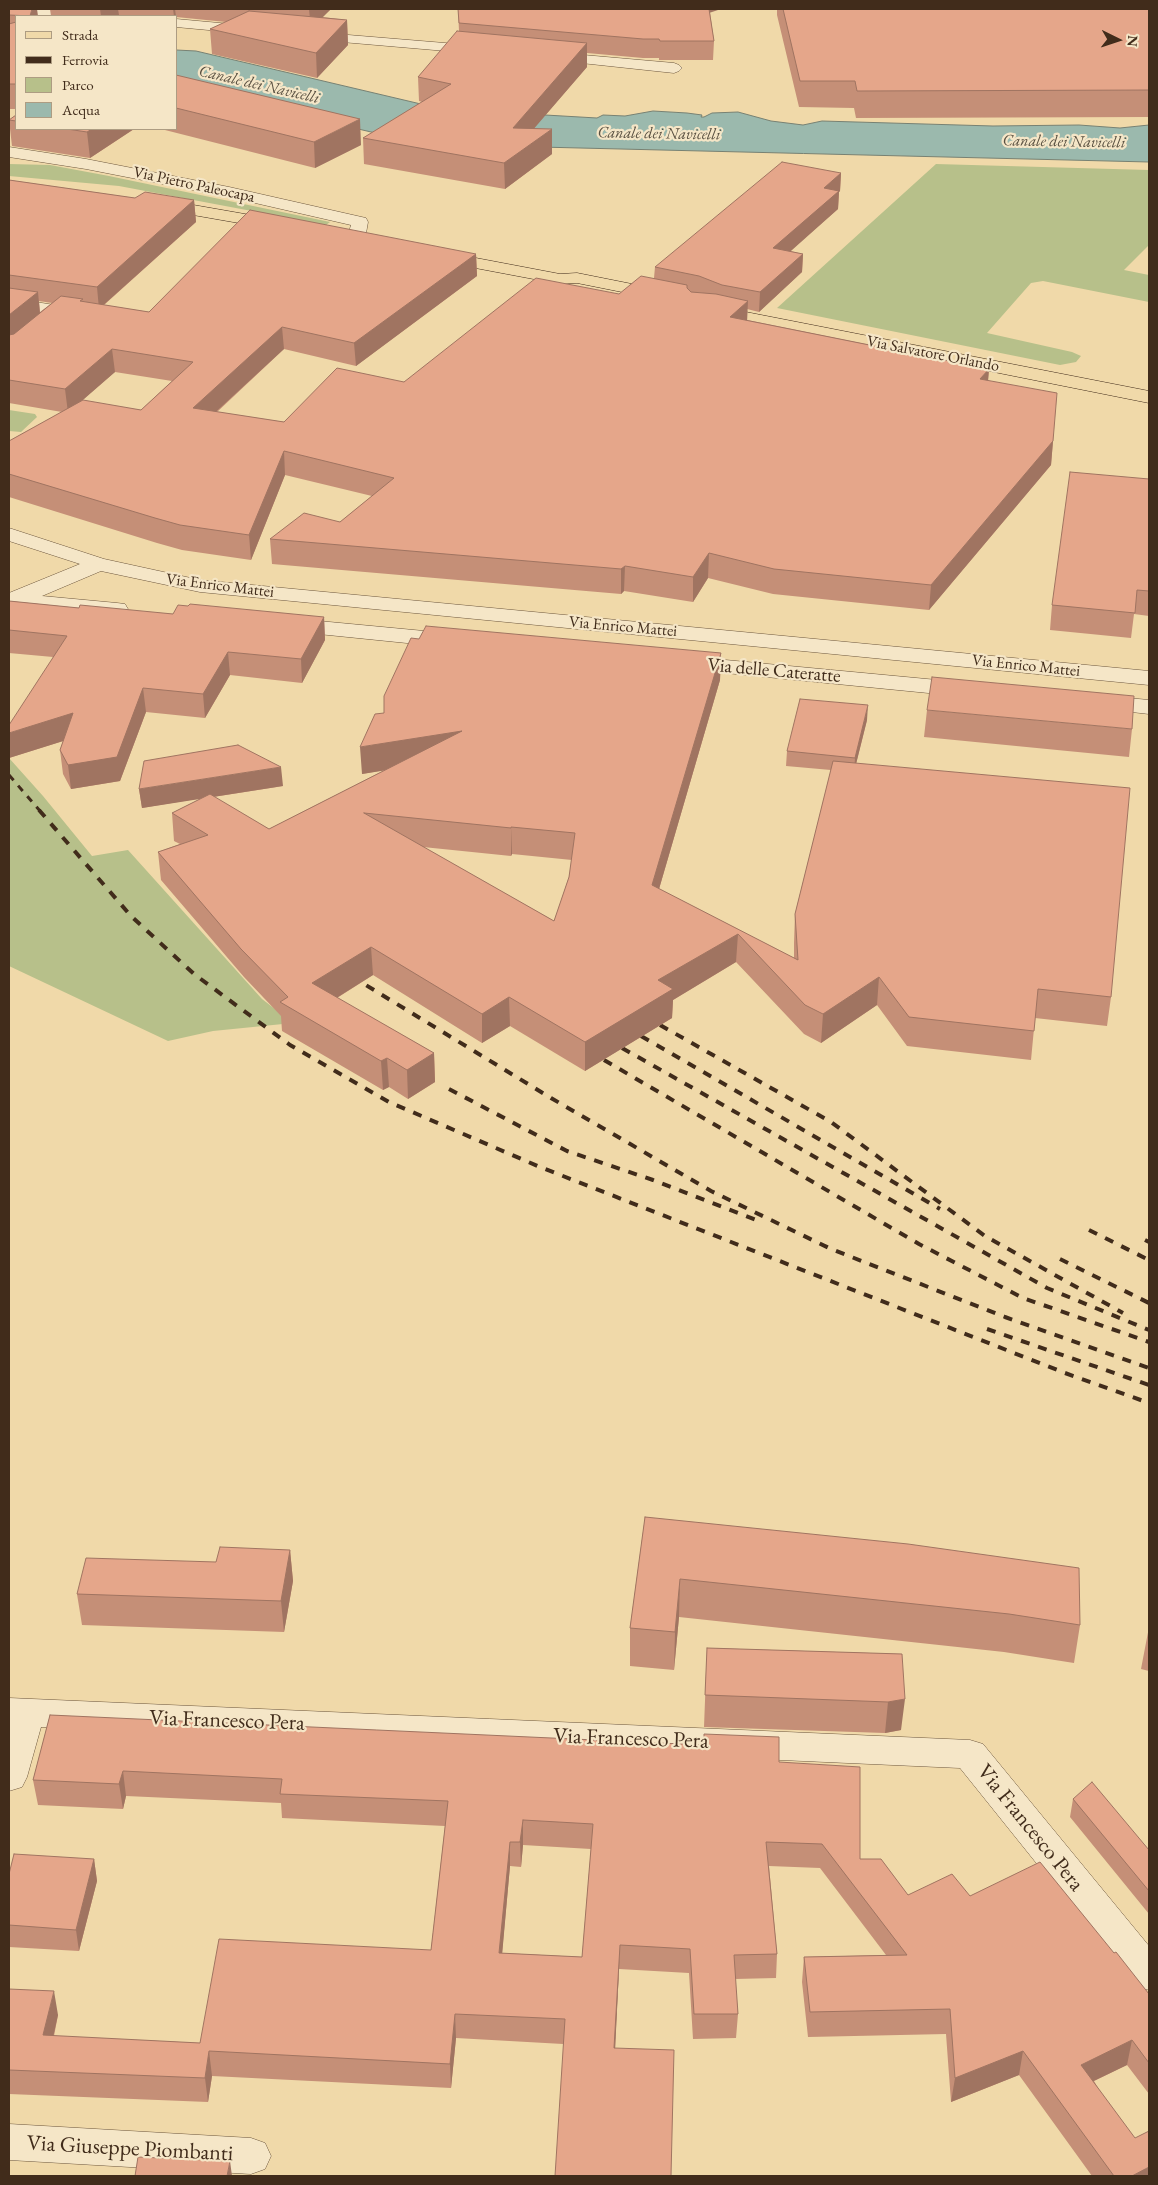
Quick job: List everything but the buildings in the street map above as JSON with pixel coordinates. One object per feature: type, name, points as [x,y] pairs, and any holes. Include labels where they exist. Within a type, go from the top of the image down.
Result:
[{"type":"main road","points":[[142,201],[291,227]]},
{"type":"main road","points":[[337,236],[375,243]]},
{"type":"main road","name":"Via Salvatore Orlando","points":[[423,252],[560,279],[568,285],[716,310],[1149,397]]},
{"type":"street","points":[[10,9],[83,15]]},
{"type":"street","points":[[178,24],[266,31]]},
{"type":"street","points":[[296,34],[495,52]]},
{"type":"street","points":[[534,55],[674,68]]},
{"type":"street","name":"Via Pietro Paleocapa","points":[[9,152],[86,164],[200,186],[360,222],[356,239]]},
{"type":"street","points":[[9,303],[99,316]]},
{"type":"street","points":[[38,328],[60,310]]},
{"type":"street","name":"Via Enrico Mattei","points":[[9,534],[99,564],[200,586],[1149,678]]},
{"type":"street","points":[[38,543],[49,569],[48,578],[43,587]]},
{"type":"street","points":[[11,599],[99,564]]},
{"type":"street","points":[[71,605],[125,570]]},
{"type":"street","points":[[11,599],[141,611]]},
{"type":"street","points":[[269,624],[477,643]]},
{"type":"street","name":"Via delle Cateratte","points":[[665,661],[991,692]]},
{"type":"street","points":[[1080,700],[1149,707]]},
{"type":"street","points":[[9,1777],[18,1712]]},
{"type":"street","name":"Via Francesco Pera","points":[[18,1712],[970,1754],[1149,1974]]},
{"type":"street","name":"Via Giuseppe Piombanti","points":[[9,2142],[251,2156]]},
{"type":"green space","points":[[9,164],[50,165],[330,222],[326,225],[119,186],[9,176]]},
{"type":"green space","points":[[936,164],[1149,170],[1149,245],[1124,270],[1149,275],[1149,302],[1043,281],[1031,283],[987,333],[1072,352],[1081,356],[1076,362],[1060,365],[777,308]]},
{"type":"green space","points":[[9,410],[35,414],[37,417],[21,432],[9,431]]},
{"type":"green space","points":[[9,758],[92,856],[128,850],[262,999],[293,1023],[213,1031],[168,1041],[9,966]]},
{"type":"water","name":"Canale dei Navicelli","points":[[178,50],[196,51],[442,109],[597,118],[603,115],[625,116],[653,111],[702,115],[701,117],[712,113],[738,112],[771,121],[803,125],[822,121],[993,126],[1079,125],[1120,128],[1149,125],[1149,162],[458,145],[405,140],[178,86]]},
{"type":"railway","points":[[9,775],[40,811]]},
{"type":"railway","points":[[39,810],[131,916],[194,974],[290,1045],[389,1102],[540,1167],[1065,1373],[1149,1403]]},
{"type":"railway","points":[[351,976],[551,1098],[711,1191],[831,1249],[1005,1317],[1149,1368]]},
{"type":"railway","points":[[660,1025],[831,1122],[985,1236],[1123,1313]]},
{"type":"railway","points":[[641,1036],[940,1209]]},
{"type":"railway","points":[[622,1048],[1047,1288],[1149,1330]]},
{"type":"railway","points":[[604,1060],[919,1244],[1023,1298],[1149,1342]]},
{"type":"railway","points":[[449,1089],[567,1151],[653,1180],[759,1221]]},
{"type":"railway","points":[[1089,1230],[1149,1260]]},
{"type":"railway","points":[[1145,1240],[1149,1242]]},
{"type":"railway","points":[[1060,1259],[1149,1303]]},
{"type":"railway","points":[[987,1329],[1149,1385]]}]
